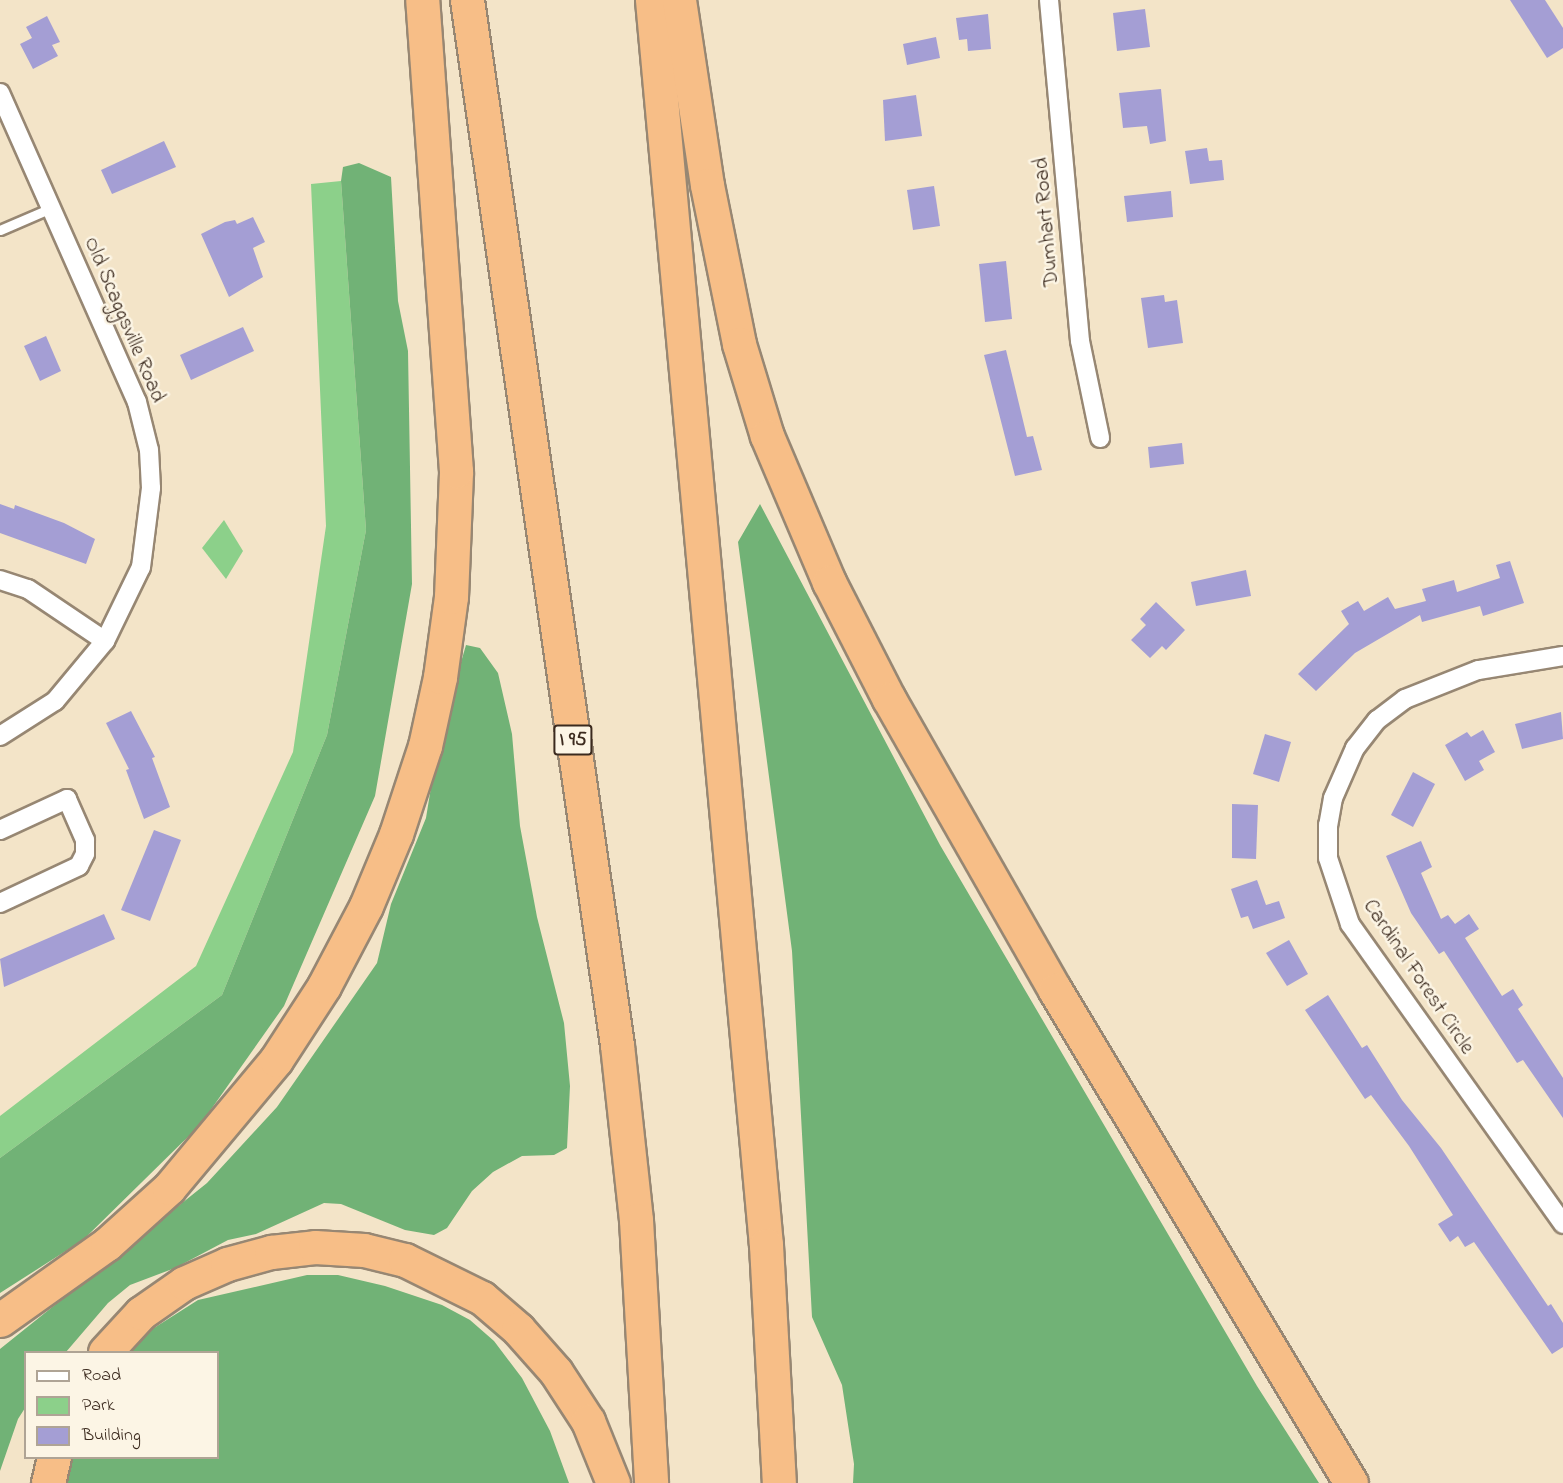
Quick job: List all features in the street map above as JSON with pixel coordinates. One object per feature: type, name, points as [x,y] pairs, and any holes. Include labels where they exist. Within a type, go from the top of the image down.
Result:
[{"type":"highway","points":[[0,1320],[107,1244],[169,1188],[276,1060],[324,986],[366,906],[421,757],[440,677],[456,538],[453,396],[422,0]]},
{"type":"highway","name":"I 95","points":[[467,0],[618,1045],[636,1220],[651,1483]]},
{"type":"highway","points":[[652,0],[766,1245],[779,1483]]},
{"type":"highway","points":[[679,0],[707,185],[739,344],[767,436],[810,540],[889,699],[1044,969],[1352,1483]]},
{"type":"highway","points":[[107,1351],[141,1313],[184,1283],[227,1264],[271,1252],[315,1247],[364,1250],[405,1260],[482,1298],[518,1329],[556,1372],[588,1421],[613,1483]]},
{"type":"highway","points":[[48,1483],[54,1459]]},
{"type":"street","name":"Dumhart Road","points":[[1049,0],[1080,341],[1100,438]]},
{"type":"street","name":"Old Scaggsville Road","points":[[0,93],[117,350],[137,402],[149,450],[149,530],[141,567],[105,641],[55,700],[0,736]]},
{"type":"street","points":[[0,579],[28,589],[105,641]]},
{"type":"street","name":"Cardinal Forest Circle","points":[[1563,656],[1478,670],[1405,699],[1377,720],[1355,748],[1332,798],[1328,825],[1331,868],[1350,924],[1563,1224]]},
{"type":"street","points":[[0,830],[67,799],[86,840],[85,854],[79,866],[0,903]]},
{"type":"lane","points":[[0,230],[51,208]]},
{"type":"green space","points":[[359,163],[391,177],[398,301],[408,351],[412,584],[375,796],[284,1006],[200,1125],[83,1240],[0,1293],[0,1158],[222,995],[327,735],[366,530],[341,181],[343,167]]},
{"type":"green space","points":[[341,181],[366,530],[327,735],[222,995],[0,1158],[0,1116],[196,966],[293,752],[326,526],[311,184]]},
{"type":"green space","points":[[760,504],[940,845],[1257,1386],[1319,1483],[853,1483],[854,1464],[842,1385],[812,1317],[792,951],[738,542]]},
{"type":"green space","points":[[224,520],[243,551],[226,579],[202,548]]},
{"type":"green space","points":[[466,645],[480,648],[498,673],[512,734],[520,826],[537,917],[564,1023],[570,1086],[567,1148],[554,1155],[522,1156],[493,1172],[472,1191],[447,1228],[434,1235],[405,1230],[341,1204],[324,1203],[256,1234],[228,1240],[175,1268],[130,1285],[108,1303],[67,1351],[24,1351],[24,1410],[18,1419],[0,1471],[0,1349],[207,1183],[277,1107],[377,963],[391,904],[426,818],[439,738]]},
{"type":"green space","points":[[307,1275],[338,1275],[385,1286],[442,1305],[470,1320],[494,1341],[522,1378],[550,1431],[569,1483],[65,1483],[73,1459],[219,1459],[219,1351],[129,1351],[143,1335],[198,1300]]},
{"type":"building","points":[[1510,0],[1545,0],[1563,28],[1563,48],[1547,58]]},
{"type":"building","points":[[1145,9],[1150,47],[1117,51],[1113,13]]},
{"type":"building","points":[[988,14],[991,49],[968,51],[967,39],[959,40],[956,18]]},
{"type":"building","points":[[47,16],[60,42],[52,45],[58,56],[33,69],[20,44],[32,38],[26,27]]},
{"type":"building","points":[[936,37],[940,58],[907,65],[903,44]]},
{"type":"building","points":[[1161,89],[1166,141],[1150,144],[1147,126],[1123,128],[1119,93]]},
{"type":"building","points":[[916,95],[922,136],[885,141],[883,100]]},
{"type":"building","points":[[164,141],[176,167],[112,194],[101,170]]},
{"type":"building","points":[[1207,148],[1209,161],[1222,160],[1224,180],[1190,184],[1185,151]]},
{"type":"building","points":[[934,186],[940,226],[913,230],[907,190]]},
{"type":"building","points":[[1171,191],[1173,217],[1127,222],[1124,196]]},
{"type":"building","points":[[253,217],[265,242],[253,248],[263,277],[229,297],[201,234],[225,222],[235,220],[237,224]]},
{"type":"building","points":[[1006,261],[1012,319],[985,322],[979,264]]},
{"type":"building","points":[[1164,295],[1165,302],[1177,300],[1183,343],[1148,348],[1141,298]]},
{"type":"building","points":[[243,327],[254,351],[191,380],[180,355]]},
{"type":"building","points":[[46,336],[61,371],[40,381],[24,346]]},
{"type":"building","points":[[1006,350],[1027,437],[1033,436],[1042,470],[1015,476],[984,355]]},
{"type":"building","points":[[1182,443],[1184,464],[1150,468],[1148,447]]},
{"type":"building","points":[[0,504],[14,509],[15,505],[64,523],[95,539],[86,564],[0,533]]},
{"type":"building","points":[[1510,561],[1524,603],[1483,616],[1480,606],[1422,622],[1420,615],[1355,653],[1316,691],[1298,674],[1349,624],[1341,611],[1358,601],[1364,611],[1388,597],[1395,609],[1426,601],[1422,589],[1454,580],[1457,592],[1500,578],[1496,565]]},
{"type":"building","points":[[1246,570],[1251,596],[1196,606],[1191,582]]},
{"type":"building","points":[[1156,602],[1185,630],[1166,650],[1162,646],[1150,658],[1131,640],[1146,625],[1140,619]]},
{"type":"building","points":[[131,711],[155,757],[152,758],[170,807],[144,819],[126,770],[129,769],[106,723]]},
{"type":"building","points":[[1561,712],[1563,739],[1522,749],[1515,724]]},
{"type":"building","points":[[1483,730],[1495,752],[1479,761],[1484,770],[1465,781],[1445,745],[1467,732],[1471,737]]},
{"type":"building","points":[[1265,734],[1291,742],[1279,782],[1253,774]]},
{"type":"building","points":[[1413,772],[1435,784],[1413,827],[1391,815]]},
{"type":"building","points":[[1232,804],[1258,805],[1256,859],[1232,858]]},
{"type":"building","points":[[154,830],[181,840],[150,921],[121,910]]},
{"type":"building","points":[[1421,841],[1432,867],[1421,873],[1441,919],[1448,915],[1455,924],[1469,914],[1479,929],[1465,938],[1502,996],[1513,989],[1523,1005],[1518,1009],[1563,1078],[1563,1118],[1523,1060],[1517,1063],[1444,951],[1439,954],[1411,913],[1386,856]]},
{"type":"building","points":[[1257,880],[1266,905],[1279,901],[1285,918],[1253,929],[1248,916],[1241,918],[1231,889]]},
{"type":"building","points":[[104,914],[115,939],[4,987],[0,959]]},
{"type":"building","points":[[1289,940],[1308,974],[1287,986],[1266,953]]},
{"type":"building","points":[[1328,995],[1362,1048],[1367,1045],[1402,1100],[1441,1148],[1548,1306],[1551,1304],[1563,1323],[1563,1347],[1552,1354],[1474,1242],[1465,1247],[1458,1236],[1450,1242],[1438,1224],[1453,1215],[1409,1146],[1371,1095],[1365,1099],[1305,1010]]}]
